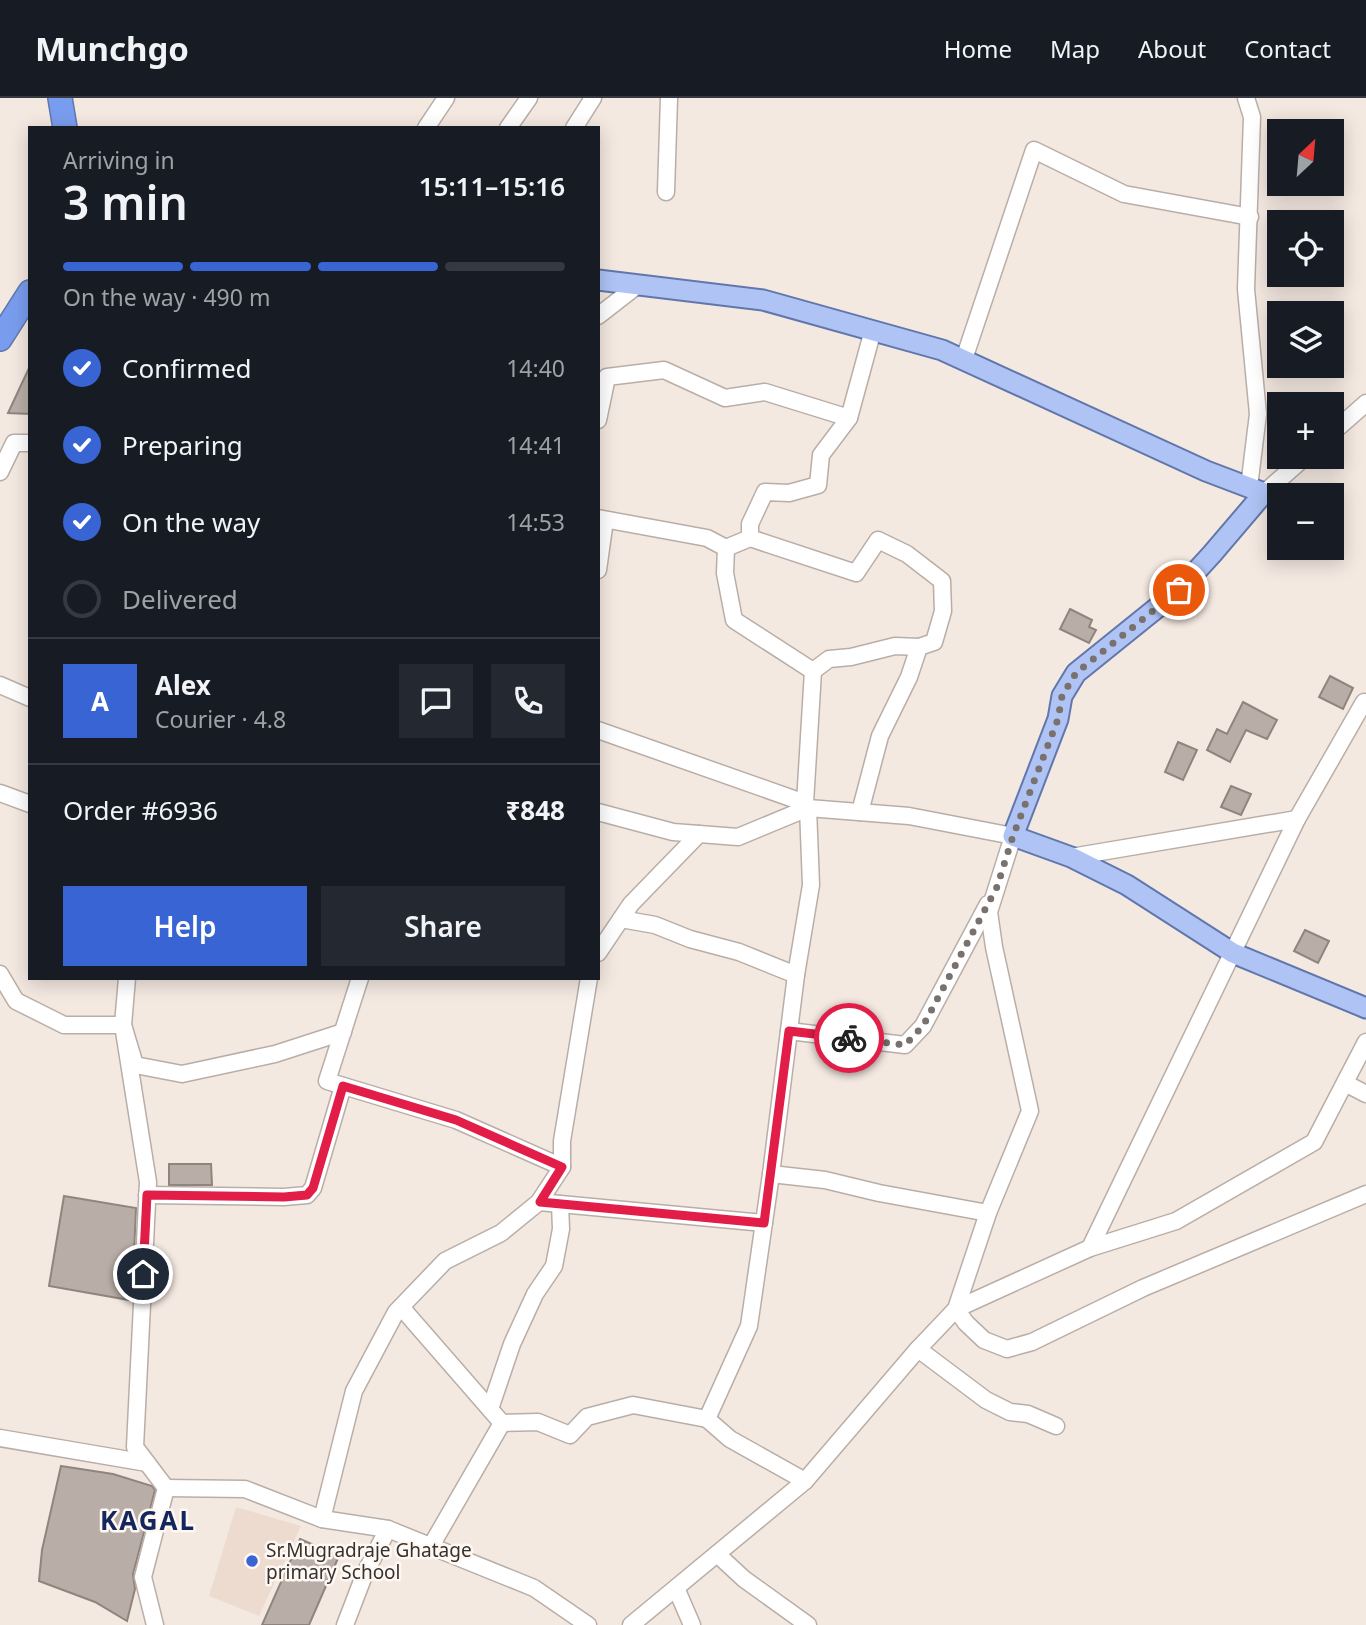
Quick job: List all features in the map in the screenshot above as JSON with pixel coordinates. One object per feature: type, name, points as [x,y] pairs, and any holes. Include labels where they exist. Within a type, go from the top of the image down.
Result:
[{"type":"highway","points":[[60,98],[65,126]]},
{"type":"highway","points":[[0,339],[28,295]]},
{"type":"main road","points":[[600,280],[762,300],[943,350],[1206,471],[1256,490],[1212,554],[1179,590],[1076,673],[1062,696],[1058,719],[1013,836],[1071,857],[1127,885],[1233,953],[1366,1008]]},
{"type":"street","points":[[427,126],[446,98]]},
{"type":"street","points":[[509,126],[529,98]]},
{"type":"street","points":[[575,126],[593,98]]},
{"type":"street","points":[[666,192],[669,98]]},
{"type":"street","points":[[1246,98],[1252,117],[1246,289],[1258,414],[1256,490]]},
{"type":"street","points":[[964,359],[1034,150],[1124,194],[1250,217]]},
{"type":"street","points":[[600,314],[638,285]]},
{"type":"street","points":[[750,538],[750,524],[765,492],[789,493],[818,485],[821,455],[849,418],[873,330]]},
{"type":"street","points":[[600,410],[607,377],[664,370],[725,398],[765,392],[849,418]]},
{"type":"street","points":[[1344,422],[1366,403]]},
{"type":"street","points":[[0,472],[14,443],[28,443]]},
{"type":"street","points":[[1256,490],[1287,469]]},
{"type":"street","points":[[600,544],[602,519],[707,538],[726,548]]},
{"type":"street","points":[[600,731],[805,803],[813,671],[829,659],[870,654],[895,646],[919,647],[934,642],[943,611],[942,581],[906,554],[878,540],[856,573],[750,538],[726,548]]},
{"type":"street","points":[[726,548],[725,573],[734,620],[813,671]]},
{"type":"street","points":[[860,813],[880,736],[909,677],[919,647]]},
{"type":"street","points":[[0,685],[28,697]]},
{"type":"street","points":[[1090,1248],[1297,820],[1364,702],[1366,703]]},
{"type":"street","points":[[0,793],[28,803]]},
{"type":"street","points":[[708,1419],[749,1326],[796,975],[811,886],[808,808]]},
{"type":"street","points":[[600,813],[673,832],[738,837],[808,808],[909,816],[1013,836],[989,912],[994,947],[1030,1111],[988,1213],[956,1309]]},
{"type":"street","points":[[1071,857],[1297,820]]},
{"type":"street","points":[[600,950],[631,904],[699,834]]},
{"type":"street","points":[[789,1031],[905,1045],[923,1026],[997,887]]},
{"type":"street","points":[[621,919],[654,925],[690,939],[739,952],[796,975]]},
{"type":"street","points":[[127,980],[124,1025],[148,1182],[135,1447],[166,1488]]},
{"type":"street","points":[[359,980],[327,1081],[456,1120],[562,1167]]},
{"type":"street","points":[[322,1519],[354,1391],[396,1311],[445,1261],[500,1233],[540,1202],[562,1167],[562,1141],[589,980]]},
{"type":"street","points":[[3,984],[16,1001],[64,1025],[124,1025]]},
{"type":"street","points":[[124,1025],[135,1065],[182,1074],[275,1054],[343,1032]]},
{"type":"street","points":[[631,1625],[805,1481],[918,1349],[956,1309],[1090,1248],[1175,1221],[1314,1142],[1366,1042]]},
{"type":"street","points":[[1345,1083],[1366,1094]]},
{"type":"street","points":[[147,1195],[307,1195],[313,1188],[343,1086]]},
{"type":"street","points":[[771,1174],[825,1180],[988,1213]]},
{"type":"street","points":[[956,1309],[984,1340],[1007,1349],[1032,1342],[1143,1288],[1366,1195]]},
{"type":"street","points":[[540,1202],[764,1223]]},
{"type":"street","points":[[489,1409],[512,1344],[536,1294],[554,1266],[561,1228],[560,1205]]},
{"type":"street","points":[[401,1307],[502,1423],[538,1422],[570,1435],[587,1417],[633,1405],[708,1419],[730,1439],[805,1481]]},
{"type":"street","points":[[918,1349],[986,1400],[1010,1412],[1028,1414],[1056,1426]]},
{"type":"street","points":[[431,1546],[502,1423]]},
{"type":"street","points":[[0,1438],[147,1463]]},
{"type":"street","points":[[166,1488],[245,1489],[322,1519],[388,1529],[534,1588],[588,1625]]},
{"type":"street","points":[[155,1625],[143,1577],[166,1488]]},
{"type":"street","points":[[345,1625],[365,1573],[388,1529]]},
{"type":"street","points":[[717,1554],[744,1579],[808,1625]]},
{"type":"street","points":[[676,1588],[692,1625]]},
{"type":"shaded area","name":"Sr.Mugradraje Ghatage primary School","points":[[236,1507],[301,1526],[259,1616],[209,1596]]},
{"type":"building","points":[[28,370],[28,414],[8,413]]},
{"type":"building","points":[[1070,609],[1092,620],[1089,627],[1096,630],[1089,643],[1060,629]]},
{"type":"building","points":[[1330,676],[1353,688],[1343,709],[1319,697]]},
{"type":"building","points":[[1243,702],[1277,720],[1267,739],[1246,730],[1230,762],[1207,750],[1217,729],[1227,734]]},
{"type":"building","points":[[1178,742],[1197,750],[1183,780],[1165,772]]},
{"type":"building","points":[[1231,786],[1251,794],[1241,815],[1221,807]]},
{"type":"building","points":[[1305,930],[1329,941],[1318,963],[1294,951]]},
{"type":"building","points":[[169,1164],[211,1164],[212,1185],[169,1185]]},
{"type":"building","points":[[64,1196],[136,1208],[133,1277],[129,1300],[49,1286]]},
{"type":"building","points":[[61,1466],[113,1474],[152,1486],[155,1490],[133,1574],[135,1589],[127,1621],[95,1602],[39,1581],[42,1550]]},
{"type":"building","points":[[300,1539],[339,1556],[309,1625],[262,1625]]},
{"type":"way so far","points":[[849,1038],[905,1045],[923,1026],[997,887],[1013,836],[1058,719],[1062,696],[1076,673],[1179,590]]},
{"type":"place","name":"Sr.Mugradraje Ghatage primary School","points":[[252,1561]]},
{"type":"district","name":"KAGAL","points":[[148,1521]]},
{"type":"route","points":[[143,1274],[147,1195],[307,1195],[313,1188],[343,1086],[456,1120],[562,1167],[540,1202],[764,1223],[789,1031],[849,1038]]}]
